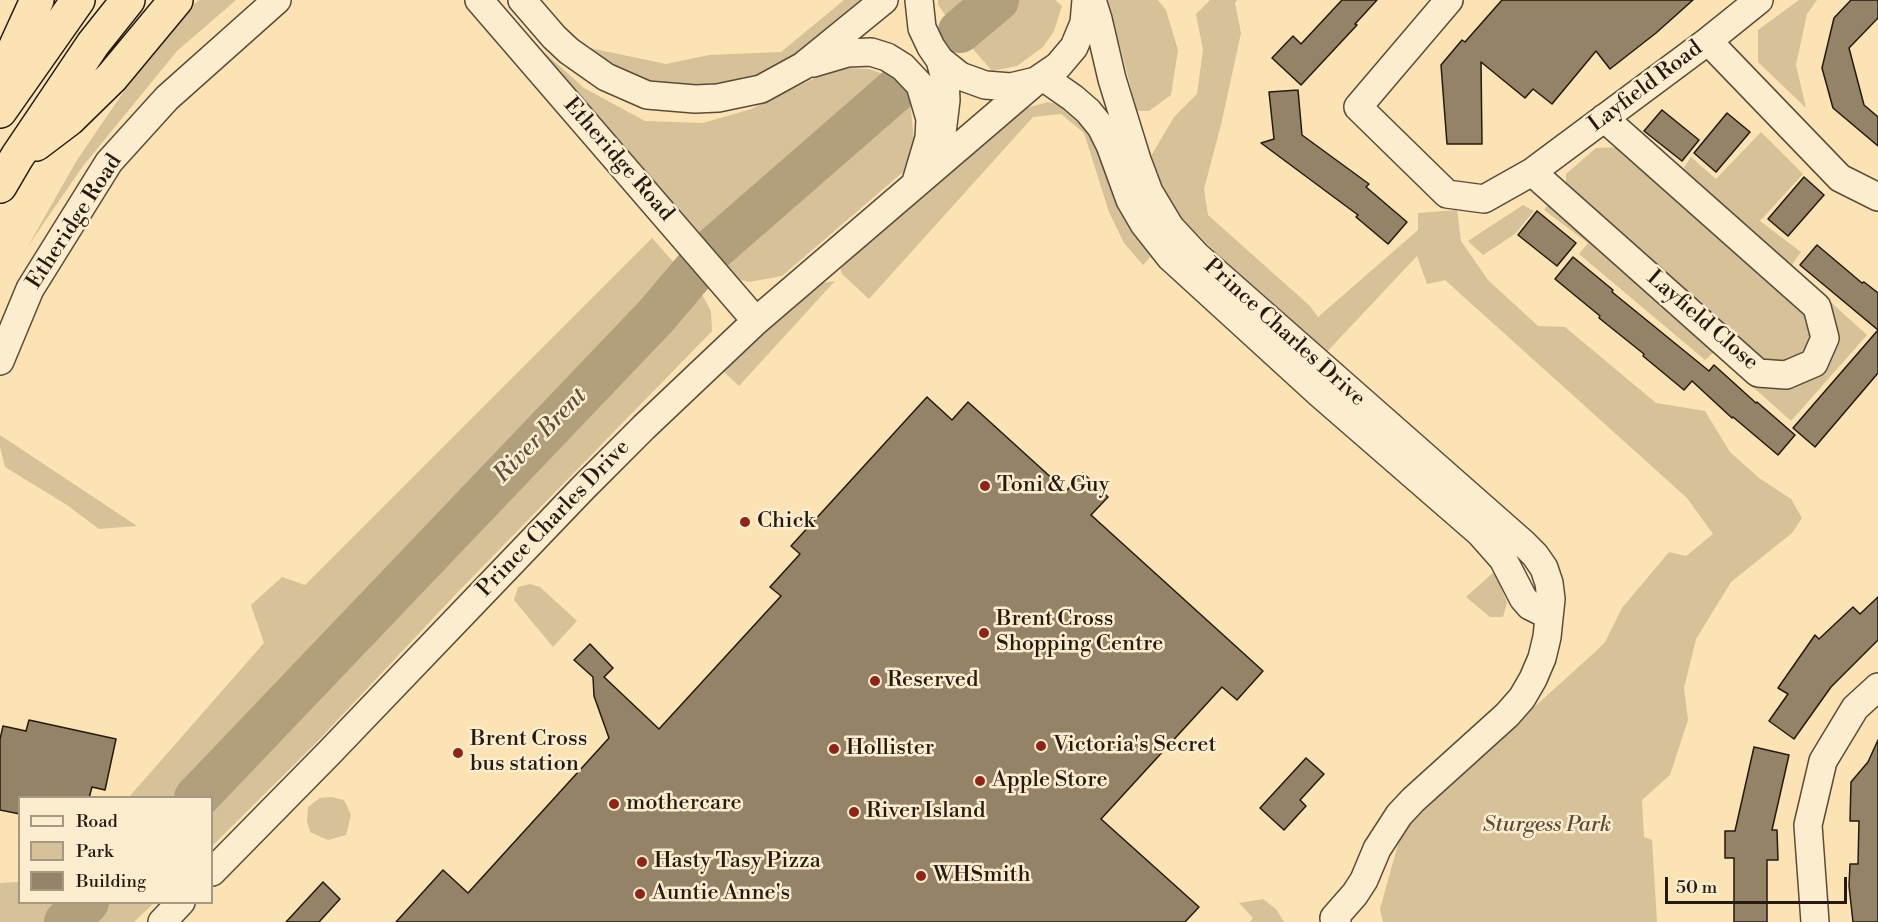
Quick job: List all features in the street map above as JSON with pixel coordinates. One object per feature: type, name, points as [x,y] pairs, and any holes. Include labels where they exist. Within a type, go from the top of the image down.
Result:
[{"type":"highway","points":[[0,84],[4,70],[37,0]]},
{"type":"highway","points":[[0,111],[78,0]]},
{"type":"highway","points":[[0,186],[93,44],[128,0]]},
{"type":"highway","points":[[17,157],[69,119],[105,84],[176,0]]},
{"type":"street","name":"Etheridge Road","points":[[0,361],[30,289],[109,162],[167,98],[277,0]]},
{"type":"street","name":"Etheridge Road","points":[[479,0],[756,321]]},
{"type":"street","points":[[504,0],[516,44]]},
{"type":"street","points":[[522,0],[554,37],[585,64],[606,77],[647,95],[695,99],[739,95],[761,89],[803,66],[884,0]]},
{"type":"street","name":"Prince Charles Drive","points":[[915,185],[941,142],[946,100],[945,79],[922,27],[919,0]]},
{"type":"street","points":[[803,66],[870,45],[935,53],[960,76],[985,86],[1011,87],[1039,79],[1058,66],[1074,47],[1084,22],[1086,0]]},
{"type":"street","name":"Prince Charles Drive","points":[[1092,0],[1112,79],[1137,160],[1149,192],[1170,227],[1197,256],[1535,555],[1544,568],[1549,583],[1551,599],[1547,637],[1542,658],[1522,698],[1507,715],[1413,800],[1400,815],[1377,849],[1364,880],[1335,918],[1337,922]]},
{"type":"street","name":"Layfield Road","points":[[1449,0],[1358,107],[1447,194],[1484,199],[1532,172],[1708,41],[1759,0]]},
{"type":"street","points":[[1708,41],[1840,178],[1878,197]]},
{"type":"street","points":[[847,53],[871,52],[886,57],[903,67],[920,85],[930,119],[929,138],[915,185]]},
{"type":"street","name":"Prince Charles Drive","points":[[213,871],[644,427],[756,321],[1039,79],[1073,98],[1101,127],[1130,200],[1144,224],[1170,257],[1320,394],[1480,533],[1503,559],[1523,598],[1538,611],[1548,615]]},
{"type":"street","name":"Layfield Close","points":[[1532,172],[1758,373],[1786,375],[1814,363],[1825,338],[1817,307],[1604,118]]},
{"type":"street","points":[[1815,922],[1808,825],[1823,762],[1855,708],[1878,687]]},
{"type":"street","points":[[162,922],[180,904]]},
{"type":"green space","points":[[199,0],[236,0],[177,51],[83,166],[28,246],[77,160],[157,43]]},
{"type":"green space","points":[[844,0],[864,0],[771,77],[706,91],[665,86],[622,73],[585,47],[666,64],[709,55],[781,52]]},
{"type":"green space","points":[[938,0],[973,0],[949,20],[938,5]]},
{"type":"green space","points":[[1016,0],[1055,0],[1062,6],[1054,31],[1043,47],[1017,66],[992,71],[967,42]]},
{"type":"green space","points":[[1108,0],[1158,0],[1166,10],[1178,50],[1171,95],[1149,111],[1137,111]]},
{"type":"green space","name":"Sturgess Park","points":[[1210,0],[1237,0],[1235,3],[1241,33],[1204,189],[1208,215],[1310,306],[1318,317],[1418,230],[1418,213],[1457,210],[1461,241],[1488,280],[1538,326],[1565,327],[1656,403],[1705,411],[1730,452],[1759,478],[1791,499],[1802,518],[1792,533],[1731,582],[1696,639],[1684,688],[1688,720],[1670,775],[1642,800],[1644,837],[1652,840],[1657,922],[1383,922],[1380,909],[1402,830],[1441,791],[1605,642],[1622,608],[1669,552],[1686,556],[1713,534],[1687,498],[1445,280],[1427,284],[1417,256],[1322,357],[1291,331],[1163,198],[1151,156],[1174,117],[1197,94],[1203,50],[1196,14]]},
{"type":"green space","points":[[1799,0],[1817,0],[1807,14],[1796,65],[1806,108],[1758,62],[1758,30]]},
{"type":"green space","points":[[525,35],[584,88],[645,121],[703,123],[751,109],[821,75],[848,68],[869,69],[886,75],[696,242]]},
{"type":"green space","points":[[910,101],[914,140],[903,172],[782,276],[749,282],[730,277],[716,263]]},
{"type":"green space","points":[[1048,102],[1069,107],[1092,128],[1153,254],[1143,265],[1124,243],[1109,212],[1084,133],[1061,114],[1033,117],[869,299],[842,274],[838,261],[1023,109]]},
{"type":"green space","points":[[1639,132],[1683,169],[1691,157],[1716,179],[1761,132],[1803,174],[1760,221],[1801,252],[1791,266],[1867,335],[1791,421],[1714,352],[1705,360],[1579,254],[1588,243],[1544,210],[1550,202],[1756,379],[1819,369],[1822,307]]},
{"type":"green space","points":[[1621,147],[1805,307],[1814,324],[1809,347],[1798,362],[1760,365],[1566,192],[1566,174],[1596,148]]},
{"type":"green space","points":[[1523,205],[1534,211],[1515,234],[1483,255],[1468,241]]},
{"type":"green space","points":[[652,238],[676,265],[634,317],[181,796],[130,796],[264,643],[251,605],[282,577],[305,585]]},
{"type":"green space","points":[[835,281],[739,386],[723,371],[753,340],[822,283]]},
{"type":"green space","points":[[699,289],[711,311],[712,331],[456,594],[315,744],[213,845],[212,796],[337,668],[589,394]]},
{"type":"green space","points":[[0,435],[137,526],[99,529],[67,505],[5,467],[0,447]]},
{"type":"green space","points":[[1495,571],[1507,603],[1503,617],[1490,617],[1466,597]]},
{"type":"green space","points":[[530,584],[540,587],[577,621],[553,647],[514,600],[518,587]]},
{"type":"green space","points":[[331,797],[344,800],[351,815],[346,835],[328,840],[310,832],[307,821],[308,807],[320,798]]},
{"type":"green space","points":[[18,882],[18,904],[72,904],[53,922],[0,922],[0,883]]},
{"type":"green space","points":[[1263,899],[1276,909],[1284,922],[1250,922],[1253,918],[1239,903]]},
{"type":"green space","points":[[100,904],[153,904],[134,922],[81,922]]},
{"type":"building","points":[[1342,0],[1377,0],[1301,85],[1272,58],[1293,36],[1301,44]]},
{"type":"building","points":[[1502,0],[1693,0],[1610,69],[1596,51],[1552,104],[1533,89],[1525,98],[1481,62],[1482,144],[1447,144],[1441,65]]},
{"type":"building","points":[[1851,0],[1878,0],[1878,18],[1849,48],[1864,105],[1878,117],[1878,146],[1833,108],[1822,68],[1834,18]]},
{"type":"building","points":[[1298,90],[1302,135],[1369,184],[1366,187],[1407,222],[1388,244],[1356,217],[1358,215],[1261,143],[1274,139],[1269,92]]},
{"type":"building","points":[[1662,110],[1699,140],[1682,161],[1644,131]]},
{"type":"building","points":[[1727,113],[1750,132],[1716,172],[1694,153]]},
{"type":"building","points":[[1804,177],[1824,195],[1788,236],[1768,219]]},
{"type":"building","points":[[1537,211],[1576,243],[1557,266],[1518,235]]},
{"type":"building","points":[[1817,245],[1862,283],[1864,282],[1878,293],[1878,330],[1800,265]]},
{"type":"building","points":[[1573,257],[1709,371],[1714,365],[1795,435],[1778,455],[1732,418],[1692,381],[1684,390],[1555,279]]},
{"type":"building","points":[[1878,330],[1878,373],[1815,447],[1793,428]]},
{"type":"building","name":"Brent Cross Shopping Centre","points":[[927,397],[952,420],[968,402],[1066,491],[1083,473],[1108,497],[1091,515],[1263,671],[1237,700],[1222,687],[1101,819],[1199,907],[1185,922],[396,922],[443,870],[468,893],[609,738],[594,696],[593,677],[574,660],[590,644],[613,668],[604,677],[659,729],[781,596],[770,587],[800,554],[791,546]]},
{"type":"building","points":[[1878,597],[1878,640],[1831,687],[1794,739],[1769,721],[1788,694],[1778,688],[1815,635],[1819,639],[1853,607],[1860,614]]},
{"type":"building","points":[[29,720],[116,739],[105,790],[92,787],[90,796],[18,796],[18,814],[0,810],[0,739],[3,726],[26,731]]},
{"type":"building","points":[[1878,740],[1878,922],[1853,922],[1849,886],[1850,864],[1858,864],[1859,821],[1850,821],[1851,782],[1868,762]]},
{"type":"building","points":[[1754,747],[1789,755],[1772,830],[1777,830],[1778,860],[1767,860],[1767,922],[1734,922],[1734,858],[1725,858],[1725,831],[1735,831]]},
{"type":"building","points":[[1306,758],[1324,774],[1300,800],[1306,806],[1284,830],[1260,808]]},
{"type":"building","points":[[323,882],[340,899],[319,922],[286,922]]},
{"type":"waterway","name":"River Brent","points":[[960,31],[997,0]]},
{"type":"waterway","name":"River Brent","points":[[198,796],[656,316],[711,251],[898,88]]},
{"type":"waterway","name":"River Brent","points":[[66,922],[85,904]]},
{"type":"place","name":"Toni & Guy","points":[[985,486]]},
{"type":"place","name":"Chick","points":[[745,522]]},
{"type":"place","name":"Brent Cross Shopping Centre","points":[[984,633]]},
{"type":"place","name":"Reserved","points":[[875,681]]},
{"type":"place","name":"Victoria's Secret","points":[[1041,746]]},
{"type":"place","name":"Hollister","points":[[834,749]]},
{"type":"place","name":"Brent Cross bus station","points":[[458,753]]},
{"type":"place","name":"Apple Store","points":[[980,781]]},
{"type":"place","name":"mothercare","points":[[614,804]]},
{"type":"place","name":"River Island","points":[[854,812]]},
{"type":"place","name":"Hasty Tasy Pizza","points":[[642,862]]},
{"type":"place","name":"WHSmith","points":[[921,876]]},
{"type":"place","name":"Auntie Anne's","points":[[640,894]]}]
